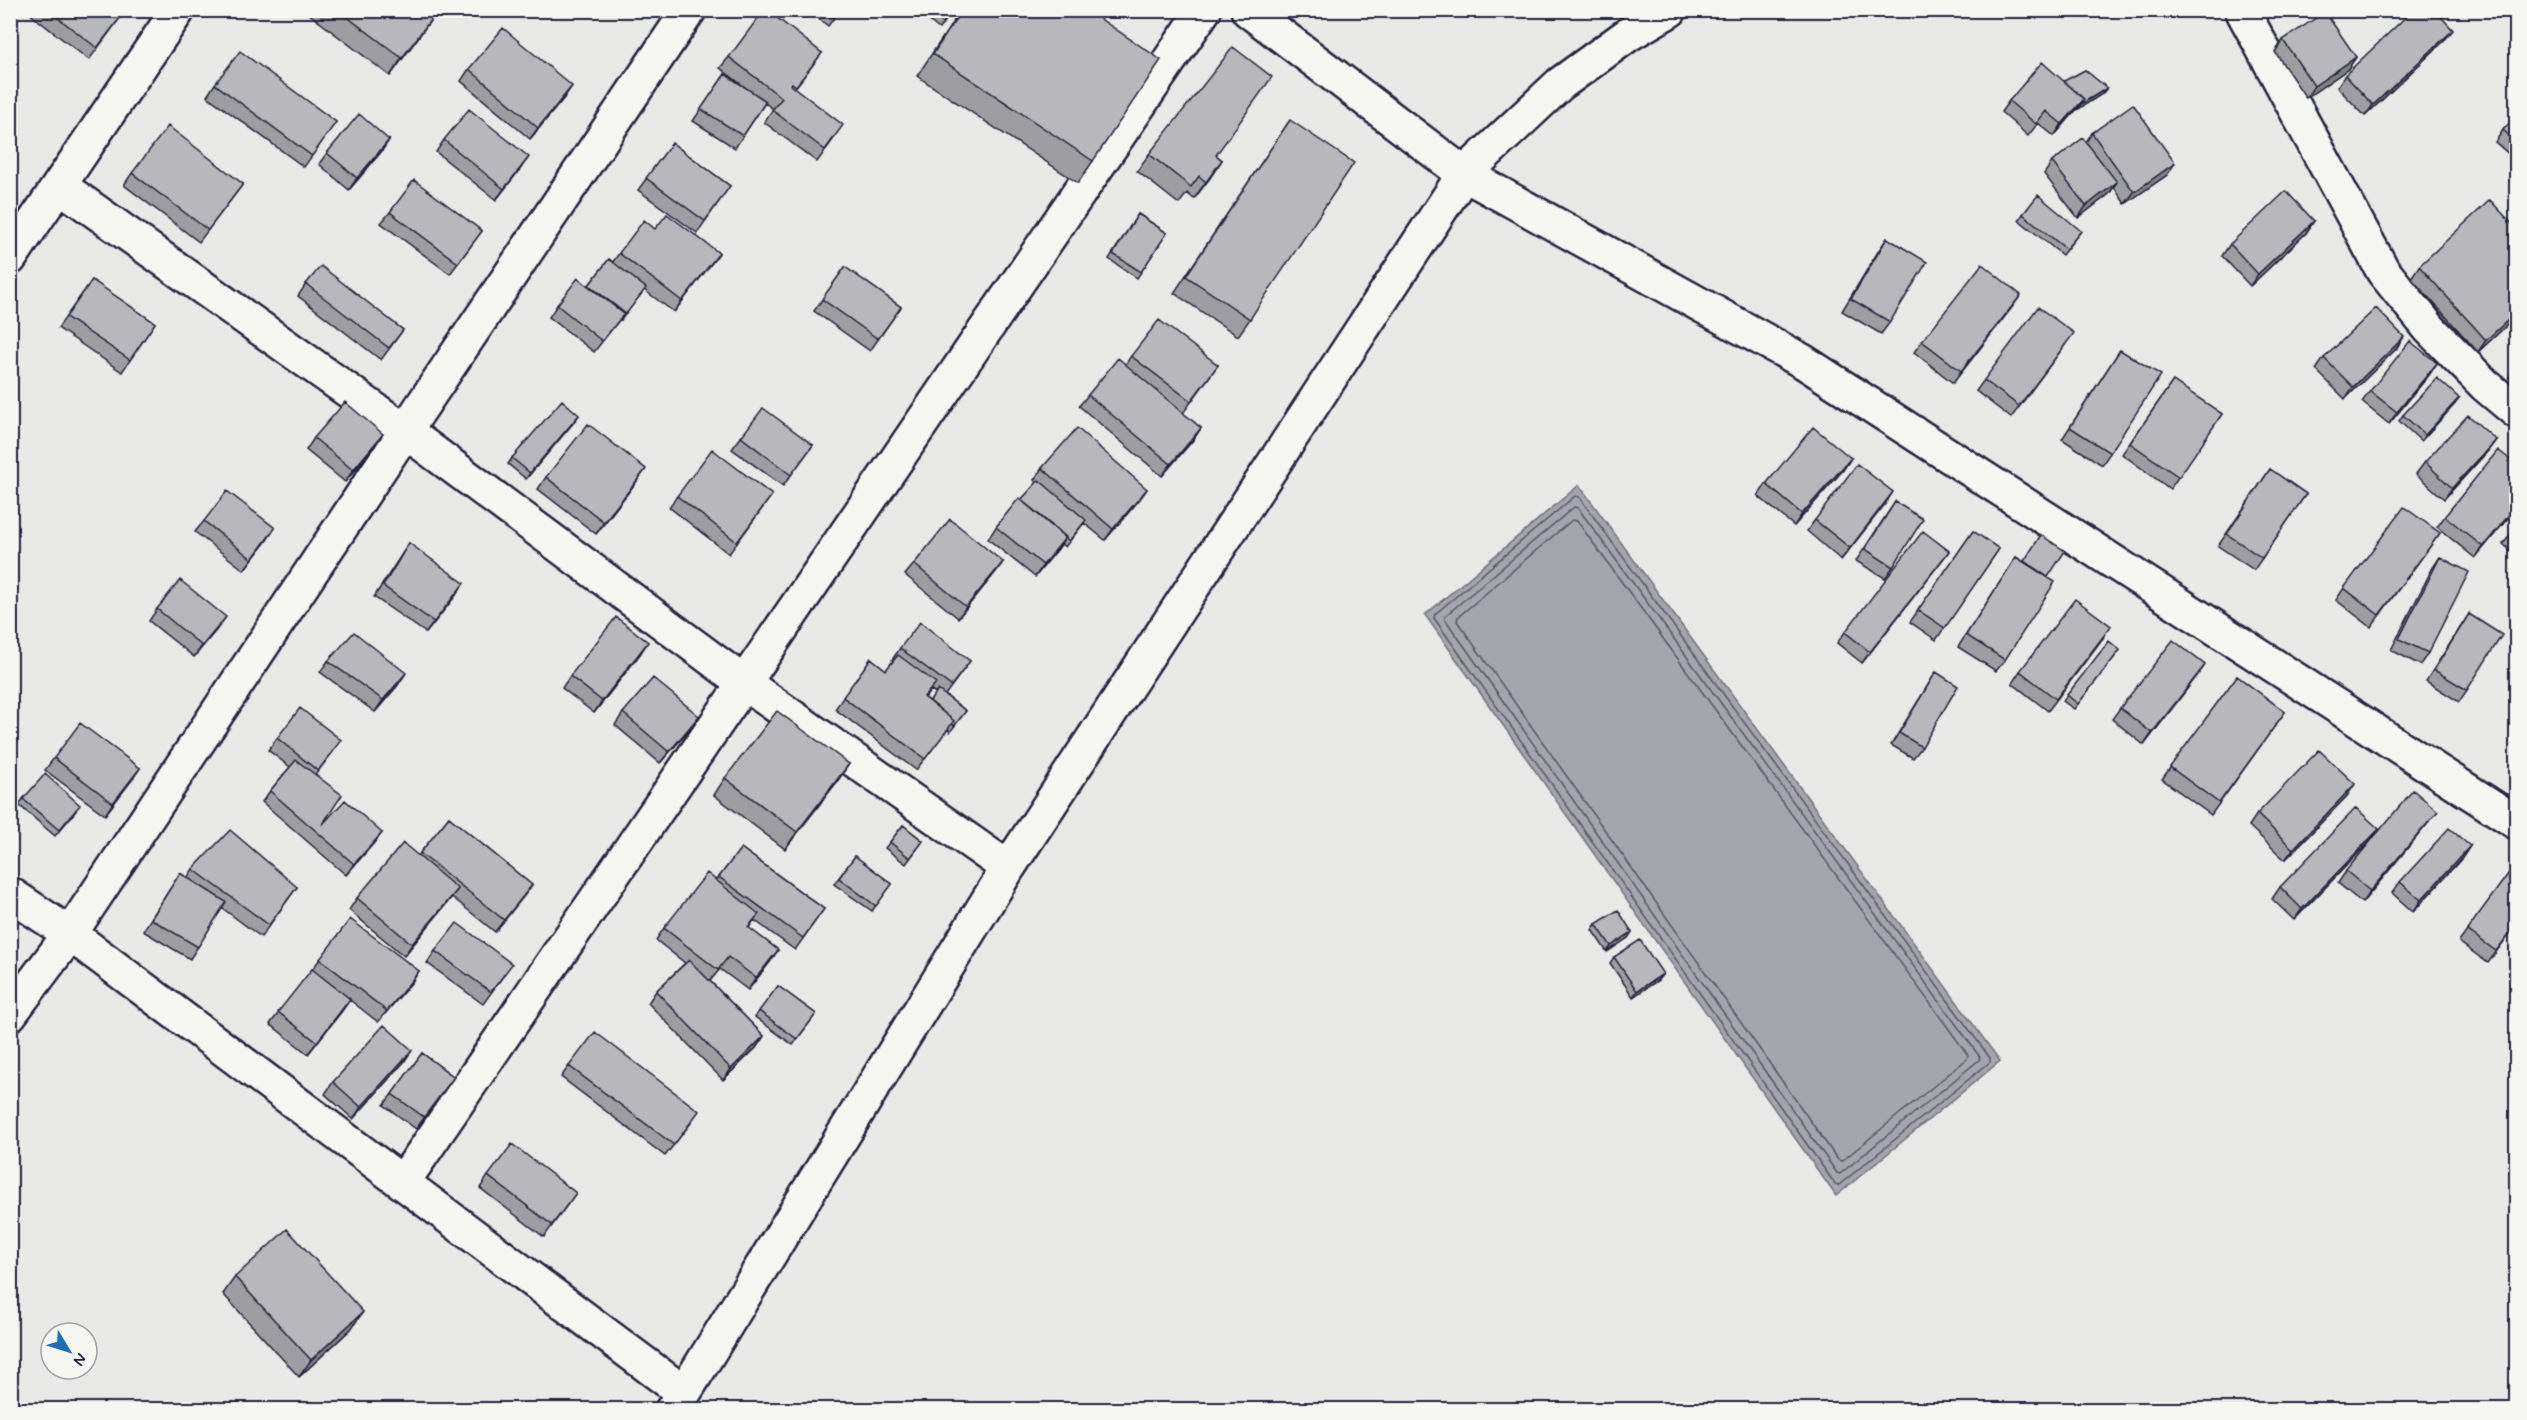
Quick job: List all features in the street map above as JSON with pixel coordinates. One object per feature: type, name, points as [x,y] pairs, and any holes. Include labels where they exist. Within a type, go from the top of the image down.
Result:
[{"type":"street","points":[[10,258],[178,10]]},
{"type":"street","points":[[10,1014],[70,934],[689,10]]},
{"type":"street","points":[[403,1182],[1204,10]]},
{"type":"street","points":[[1248,10],[1464,174],[1804,362],[2517,822]]},
{"type":"street","points":[[10,894],[70,934],[403,1182],[678,1401],[1008,868],[1464,174],[1560,84],[1629,34],[1670,10]]},
{"type":"street","points":[[2242,10],[2383,271],[2430,329],[2485,385],[2517,411]]},
{"type":"street","points":[[60,186],[405,431],[744,683],[1008,868]]},
{"type":"water","points":[[1579,485],[2000,1061],[1836,1196],[1425,615]]},
{"type":"building","points":[[48,10],[126,10],[97,48]]},
{"type":"building","points":[[338,10],[438,10],[402,58]]},
{"type":"building","points":[[764,10],[822,53],[796,86],[792,83],[791,85],[843,125],[825,150],[772,110],[782,98],[729,57]]},
{"type":"building","points":[[927,10],[953,10],[943,23]]},
{"type":"building","points":[[962,10],[1087,10],[1161,60],[1093,161],[933,54]]},
{"type":"building","points":[[2413,10],[2435,10],[2453,30],[2373,105],[2345,75]]},
{"type":"building","points":[[2325,12],[2356,57],[2314,86],[2283,40]]},
{"type":"building","points":[[503,28],[572,86],[538,128],[469,69]]},
{"type":"building","points":[[1233,47],[1272,77],[1216,155],[1222,160],[1206,182],[1199,176],[1191,187],[1149,154]]},
{"type":"building","points":[[240,51],[336,122],[312,156],[215,84]]},
{"type":"building","points":[[2042,62],[2084,99],[2062,124],[2046,111],[2036,124],[2009,101]]},
{"type":"building","points":[[2085,70],[2107,88],[2081,104],[2084,99],[2064,81]]},
{"type":"building","points":[[725,74],[766,101],[743,136],[701,109]]},
{"type":"building","points":[[2133,104],[2175,163],[2134,192],[2092,133]]},
{"type":"building","points":[[469,109],[529,157],[504,189],[444,140]]},
{"type":"building","points":[[359,114],[389,140],[357,178],[327,153]]},
{"type":"building","points":[[2517,115],[2517,142],[2503,130]]},
{"type":"building","points":[[1290,120],[1354,163],[1250,319],[1186,276]]},
{"type":"building","points":[[168,126],[243,184],[208,230],[132,173]]},
{"type":"building","points":[[2083,138],[2117,182],[2086,206],[2052,162]]},
{"type":"building","points":[[672,143],[730,186],[705,221],[646,178]]},
{"type":"building","points":[[414,180],[482,231],[458,263],[390,212]]},
{"type":"building","points":[[2286,191],[2314,221],[2258,274],[2230,244]]},
{"type":"building","points":[[2038,195],[2081,231],[2066,249],[2023,214]]},
{"type":"building","points":[[2490,200],[2517,229],[2517,312],[2486,340],[2419,266]]},
{"type":"building","points":[[667,214],[719,253],[682,301],[619,253],[644,220],[655,229]]},
{"type":"building","points":[[1138,214],[1167,233],[1141,272],[1113,254]]},
{"type":"building","points":[[1887,238],[1927,262],[1890,322],[1851,299]]},
{"type":"building","points":[[609,259],[646,288],[626,314],[589,285]]},
{"type":"building","points":[[1982,264],[2021,295],[1961,371],[1922,341]]},
{"type":"building","points":[[321,266],[403,330],[389,348],[306,284]]},
{"type":"building","points":[[845,267],[901,307],[878,339],[822,299]]},
{"type":"building","points":[[578,278],[624,314],[602,341],[557,305]]},
{"type":"building","points":[[92,280],[155,323],[130,360],[66,317]]},
{"type":"building","points":[[2038,307],[2074,333],[2019,406],[1984,380]]},
{"type":"building","points":[[2376,308],[2404,337],[2353,387],[2324,358]]},
{"type":"building","points":[[1159,320],[1218,365],[1191,401],[1131,356]]},
{"type":"building","points":[[2410,341],[2437,363],[2397,412],[2370,391]]},
{"type":"building","points":[[2120,350],[2161,375],[2110,453],[2070,427]]},
{"type":"building","points":[[1118,358],[1201,428],[1171,464],[1088,395]]},
{"type":"building","points":[[2437,378],[2459,398],[2425,435],[2403,415]]},
{"type":"building","points":[[2173,381],[2222,414],[2179,477],[2130,443]]},
{"type":"building","points":[[562,400],[579,415],[530,473],[512,458]]},
{"type":"building","points":[[345,402],[383,434],[353,470],[314,438]]},
{"type":"building","points":[[763,408],[813,445],[791,475],[741,437]]},
{"type":"building","points":[[2468,415],[2496,440],[2452,488],[2425,462]]},
{"type":"building","points":[[588,424],[646,469],[604,522],[546,477]]},
{"type":"building","points":[[1813,427],[1851,458],[1802,514],[1766,484]]},
{"type":"building","points":[[1077,428],[1147,489],[1113,529],[1042,468]]},
{"type":"building","points":[[712,449],[772,495],[737,542],[677,496]]},
{"type":"building","points":[[2498,450],[2517,465],[2517,505],[2483,547],[2445,516]]},
{"type":"building","points":[[1857,464],[1893,492],[1850,548],[1815,520]]},
{"type":"building","points":[[2270,469],[2306,494],[2262,558],[2227,534]]},
{"type":"building","points":[[1039,480],[1086,520],[1069,541],[1021,500]]},
{"type":"building","points":[[227,491],[275,528],[252,559],[204,521]]},
{"type":"building","points":[[1019,498],[1066,537],[1043,565],[996,527]]},
{"type":"building","points":[[1895,502],[1923,519],[1893,567],[1865,549]]},
{"type":"building","points":[[2404,507],[2440,533],[2379,615],[2344,588]]},
{"type":"building","points":[[950,519],[1003,562],[966,607],[914,564]]},
{"type":"building","points":[[2517,527],[2517,537],[2511,533]]},
{"type":"building","points":[[1923,531],[1949,551],[1870,652],[1845,632]]},
{"type":"building","points":[[1973,531],[1999,549],[1945,628],[1918,610]]},
{"type":"building","points":[[2041,535],[2065,551],[2048,577],[2024,561]]},
{"type":"building","points":[[409,543],[464,583],[434,622],[383,586]]},
{"type":"building","points":[[2016,557],[2055,582],[2005,660],[1966,635]]},
{"type":"building","points":[[2440,557],[2469,572],[2428,653],[2399,639]]},
{"type":"building","points":[[180,580],[226,617],[202,646],[157,609]]},
{"type":"building","points":[[2075,599],[2111,626],[2056,699],[2020,671]]},
{"type":"building","points":[[2469,614],[2502,635],[2467,690],[2434,670]]},
{"type":"building","points":[[616,617],[648,642],[602,701],[570,676]]},
{"type":"building","points":[[920,622],[970,661],[951,686],[900,648]]},
{"type":"building","points":[[354,632],[406,673],[383,700],[328,661]]},
{"type":"building","points":[[2173,640],[2205,665],[2152,733],[2120,708]]},
{"type":"building","points":[[2109,641],[2120,650],[2078,704],[2067,695]]},
{"type":"building","points":[[898,655],[936,683],[924,697],[954,721],[925,759],[843,697],[871,658],[886,670]]},
{"type":"building","points":[[1936,672],[1958,686],[1922,747],[1899,733]]},
{"type":"building","points":[[2237,676],[2285,712],[2219,803],[2170,767]]},
{"type":"building","points":[[653,678],[699,716],[669,752],[623,713]]},
{"type":"building","points":[[938,690],[966,711],[954,726],[952,723],[954,721],[930,701]]},
{"type":"building","points":[[300,708],[341,740],[318,771],[277,738]]},
{"type":"building","points":[[777,711],[849,764],[797,832],[725,778]]},
{"type":"building","points":[[80,723],[140,768],[113,803],[54,758]]},
{"type":"building","points":[[2319,750],[2355,784],[2293,849],[2257,814]]},
{"type":"building","points":[[296,760],[342,795],[322,825],[345,800],[382,833],[354,864],[270,791]]},
{"type":"building","points":[[45,774],[80,805],[59,830],[23,799]]},
{"type":"building","points":[[2413,790],[2438,811],[2370,891],[2346,871]]},
{"type":"building","points":[[2356,808],[2379,829],[2302,909],[2280,887]]},
{"type":"building","points":[[449,817],[532,885],[504,920],[420,853]]},
{"type":"building","points":[[903,825],[923,841],[910,858],[890,842]]},
{"type":"building","points":[[2449,828],[2470,846],[2421,900],[2400,882]]},
{"type":"building","points":[[230,830],[297,887],[269,925],[193,869]]},
{"type":"building","points":[[403,843],[458,889],[412,944],[357,898]]},
{"type":"building","points":[[741,848],[824,909],[803,938],[719,877]]},
{"type":"building","points":[[855,856],[892,884],[876,906],[839,878]]},
{"type":"building","points":[[2517,862],[2517,924],[2496,951],[2467,930]]},
{"type":"building","points":[[180,873],[226,902],[198,947],[151,919]]},
{"type":"building","points":[[707,873],[759,914],[748,927],[778,950],[756,978],[728,957],[718,970],[664,928]]},
{"type":"building","points":[[1618,910],[1632,932],[1611,946],[1596,924]]},
{"type":"building","points":[[350,919],[419,971],[387,1011],[320,959]]},
{"type":"building","points":[[457,923],[512,964],[491,992],[435,951]]},
{"type":"building","points":[[1640,940],[1663,974],[1637,991],[1614,957]]},
{"type":"building","points":[[689,960],[764,1036],[731,1069],[656,991]]},
{"type":"building","points":[[312,969],[350,999],[317,1042],[278,1012]]},
{"type":"building","points":[[778,986],[816,1014],[797,1039],[759,1011]]},
{"type":"building","points":[[384,1025],[412,1050],[361,1107],[333,1082]]},
{"type":"building","points":[[595,1032],[699,1111],[674,1145],[569,1066]]},
{"type":"building","points":[[422,1053],[454,1077],[424,1117],[392,1094]]},
{"type":"building","points":[[512,1144],[576,1193],[552,1225],[488,1176]]},
{"type":"building","points":[[287,1229],[363,1312],[311,1360],[235,1277]]},
{"type":"building","points":[[238,1403],[243,1410],[227,1410]]}]
